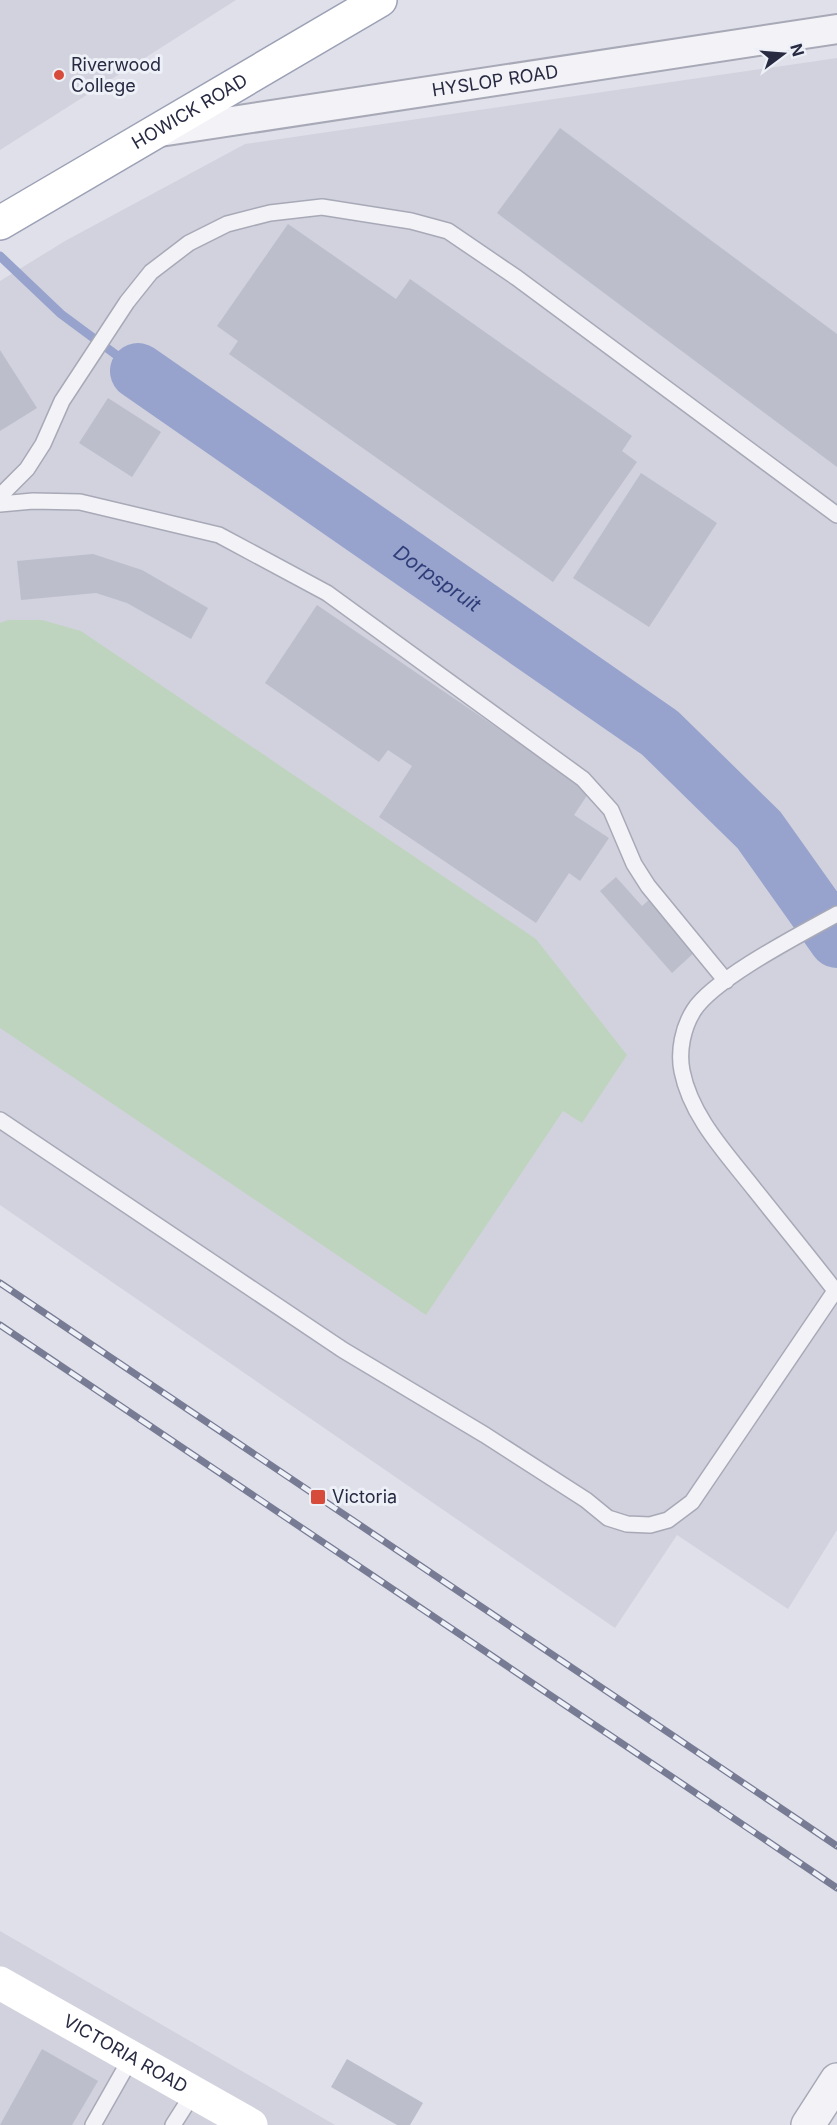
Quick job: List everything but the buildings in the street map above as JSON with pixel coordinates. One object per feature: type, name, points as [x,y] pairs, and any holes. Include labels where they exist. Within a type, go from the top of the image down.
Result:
[{"type":"main road","name":"HOWICK ROAD","points":[[0,223],[380,0]]},
{"type":"main road","name":"VICTORIA ROAD","points":[[0,1983],[251,2125]]},
{"type":"street","name":"HYSLOP ROAD","points":[[154,133],[837,29]]},
{"type":"street","points":[[808,2125],[837,2080]]},
{"type":"lane","points":[[0,496],[33,461],[62,401],[127,302],[152,272],[189,243],[227,224],[270,213],[322,207],[411,221],[448,231],[518,278],[837,515]]},
{"type":"lane","points":[[0,504],[33,501],[80,502],[219,535],[327,593],[583,779],[611,810],[634,864],[648,886],[726,981]]},
{"type":"lane","points":[[0,1120],[344,1350],[586,1500],[608,1518],[627,1524],[650,1525],[668,1520],[692,1503],[836,1292],[706,1128],[687,1090],[681,1071],[683,1034],[694,1009],[726,981],[786,942],[837,914]]},
{"type":"lane","points":[[93,2125],[131,2058]]},
{"type":"lane","points":[[173,2125],[194,2092]]},
{"type":"shaded area","name":"Riverwood College","points":[[0,0],[236,0],[0,150]]},
{"type":"shaded area","points":[[837,58],[837,1530],[788,1609],[677,1535],[615,1628],[0,1205],[0,281],[65,241],[245,144]]},
{"type":"shaded area","points":[[0,1931],[335,2125],[0,2125]]},
{"type":"green space","points":[[8,620],[42,620],[81,631],[536,939],[627,1055],[582,1123],[563,1111],[426,1315],[0,1028],[0,623]]},
{"type":"waterway","name":"Dorpspruit","points":[[0,256],[61,314],[138,371]]},
{"type":"waterway","name":"Dorpspruit","points":[[138,371],[660,733],[759,830],[837,940]]},
{"type":"railway","points":[[0,1283],[837,1846]]},
{"type":"railway","points":[[0,1325],[837,1888]]},
{"type":"place","name":"Riverwood College","points":[[59,75]]},
{"type":"place","name":"Victoria","points":[[318,1497]]}]
